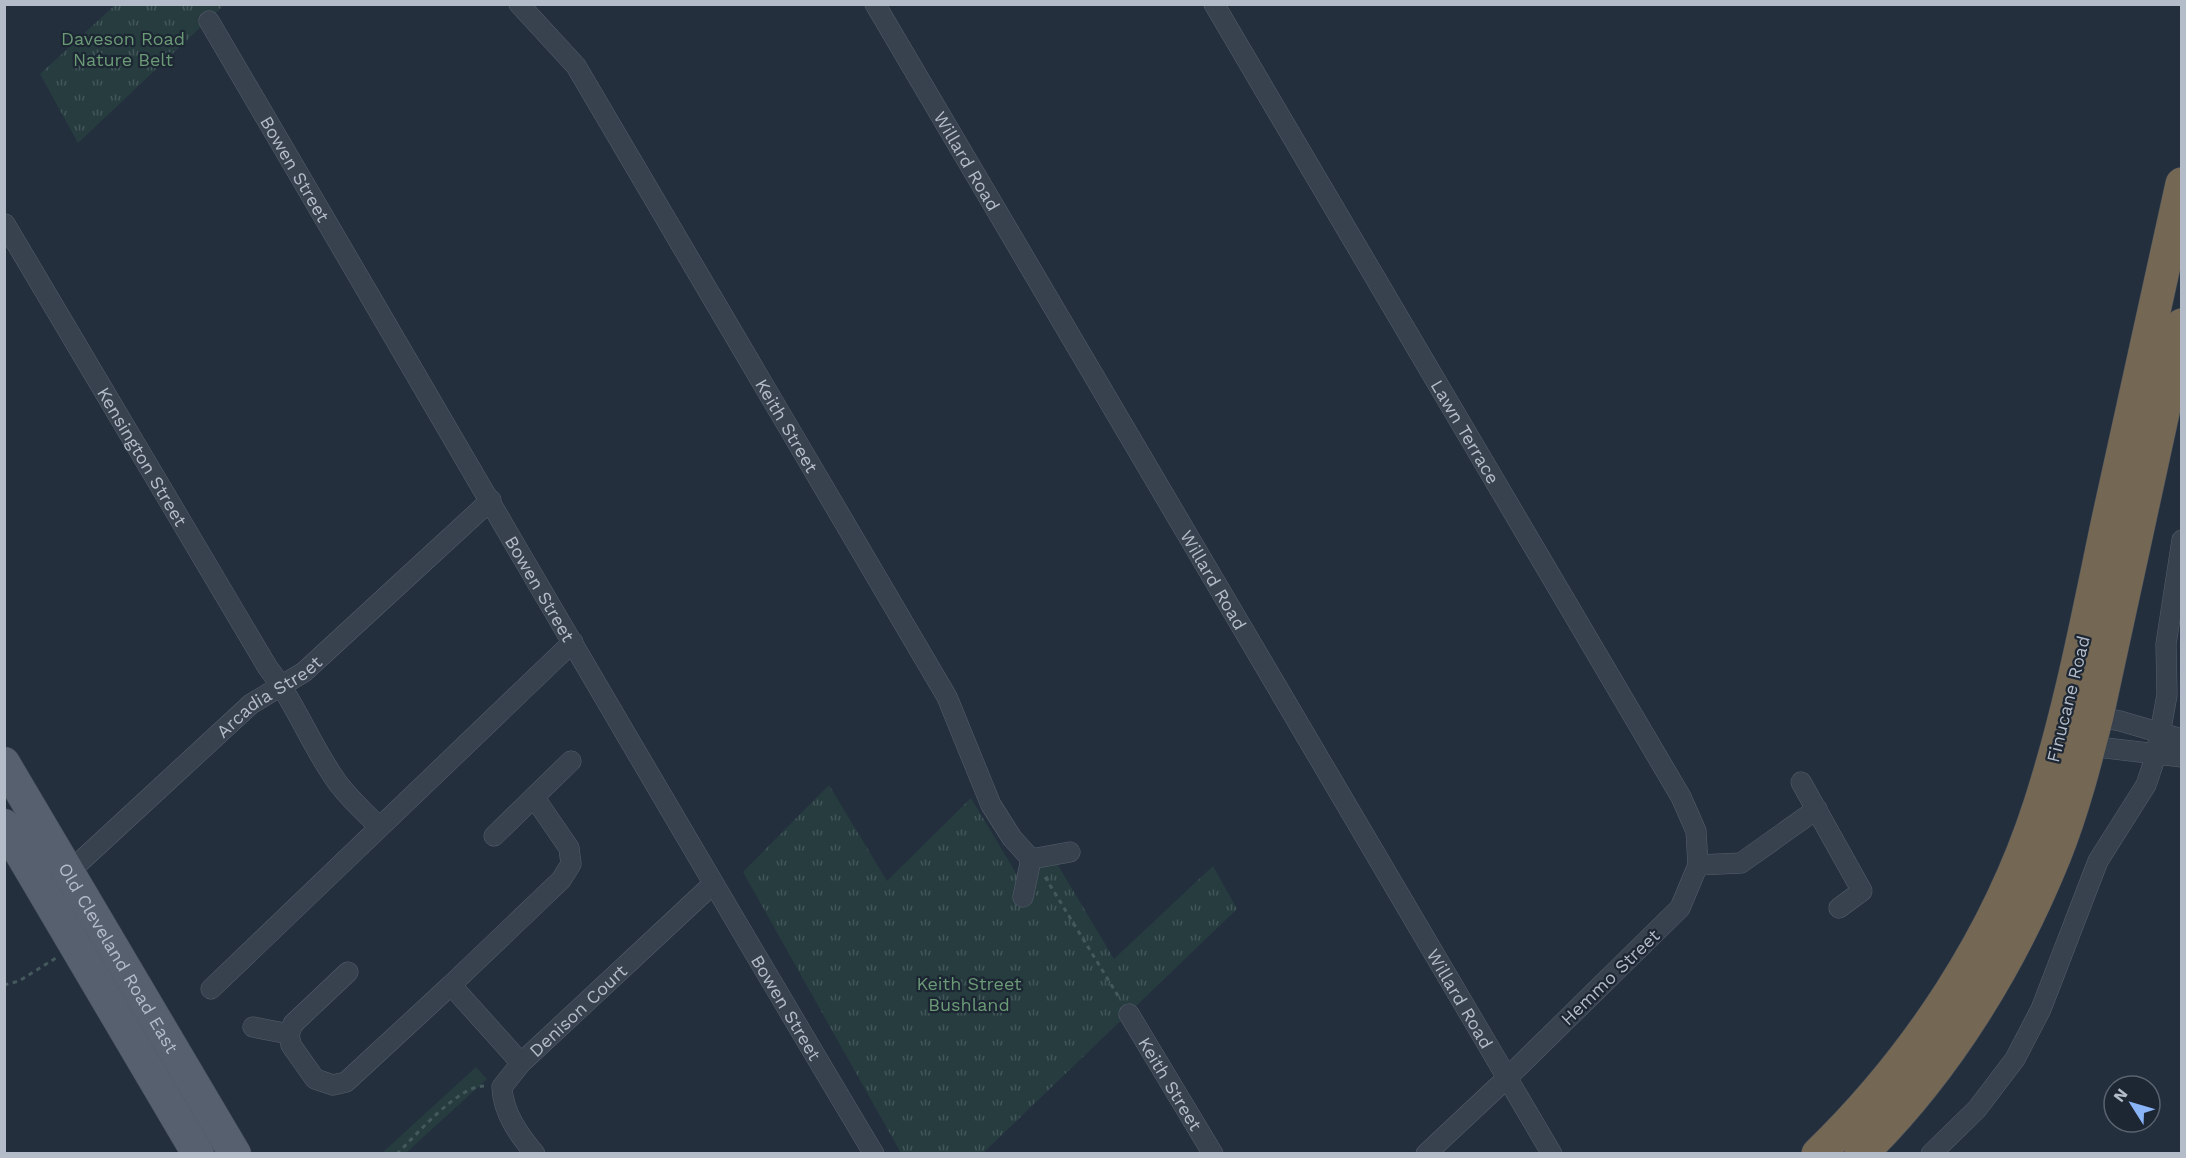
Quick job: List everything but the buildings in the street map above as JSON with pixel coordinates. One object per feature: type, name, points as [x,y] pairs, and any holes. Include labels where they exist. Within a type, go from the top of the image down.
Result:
[{"type":"highway","name":"Finucane Road","points":[[1860,1154],[1913,1095],[1967,1022],[2014,945],[2036,899],[2067,822],[2078,727],[2181,184]]},
{"type":"highway","name":"Finucane Road","points":[[1818,1154],[1877,1091],[1934,1016],[1973,953],[2007,886],[2039,806],[2078,727],[2181,325]]},
{"type":"highway","points":[[1934,1016],[1967,1022]]},
{"type":"main road","name":"Old Cleveland Road East","points":[[4,763],[235,1154]]},
{"type":"main road","name":"Old Cleveland Road East","points":[[4,825],[198,1154]]},
{"type":"street","name":"Keith Street","points":[[519,4],[576,66],[946,697],[991,805],[1012,838],[1031,859]]},
{"type":"street","name":"Willard Road","points":[[875,4],[1552,1154]]},
{"type":"street","name":"Lawn Terrace","points":[[1214,4],[1681,797],[1696,831],[1698,865]]},
{"type":"street","name":"Bowen Street","points":[[209,21],[713,884],[874,1154]]},
{"type":"street","name":"Kensington Street","points":[[5,224],[268,668],[282,686],[322,760],[336,782],[379,827]]},
{"type":"street","name":"Arcadia Street","points":[[42,888],[69,872],[251,704],[304,672],[490,500]]},
{"type":"street","points":[[1931,1154],[1977,1109],[2015,1059],[2041,1009],[2093,871],[2146,785],[2156,755],[2167,695],[2166,644],[2181,540]]},
{"type":"street","points":[[210,989],[573,642]]},
{"type":"street","points":[[2078,727],[2161,732],[2181,739]]},
{"type":"street","points":[[2078,727],[2156,755],[2181,758]]},
{"type":"street","points":[[494,836],[571,761]]},
{"type":"street","points":[[1801,782],[1862,891],[1839,908]]},
{"type":"street","points":[[348,972],[293,1024],[289,1034],[291,1045],[315,1079],[333,1085],[346,1082],[561,880],[571,864],[569,848],[534,797]]},
{"type":"street","points":[[1698,865],[1741,862],[1817,809]]},
{"type":"street","points":[[1023,897],[1031,859],[1070,852]]},
{"type":"street","name":"Hemmo Street","points":[[1426,1154],[1680,908],[1698,865]]},
{"type":"street","name":"Denison Court","points":[[502,1087],[521,1063],[713,884]]},
{"type":"street","points":[[451,985],[521,1063]]},
{"type":"street","name":"Keith Street","points":[[1129,1014],[1213,1154]]},
{"type":"street","points":[[253,1028],[289,1034]]},
{"type":"street","points":[[502,1087],[503,1099],[519,1134],[535,1154]]},
{"type":"path","points":[[1031,859],[1049,881],[1129,1014]]},
{"type":"path","points":[[4,985],[19,981],[75,945]]},
{"type":"path","points":[[397,1154],[451,1102],[466,1091],[479,1086],[502,1087]]},
{"type":"green space","name":"Daveson Road Nature Belt","points":[[115,5],[224,5],[78,143],[40,74]]},
{"type":"green space","name":"Keith Street Bushland","points":[[829,785],[887,881],[971,798],[1017,875],[1047,847],[1114,959],[1213,866],[1237,909],[983,1153],[901,1153],[743,872]]},
{"type":"green space","points":[[476,1067],[487,1079],[406,1153],[382,1153]]}]
